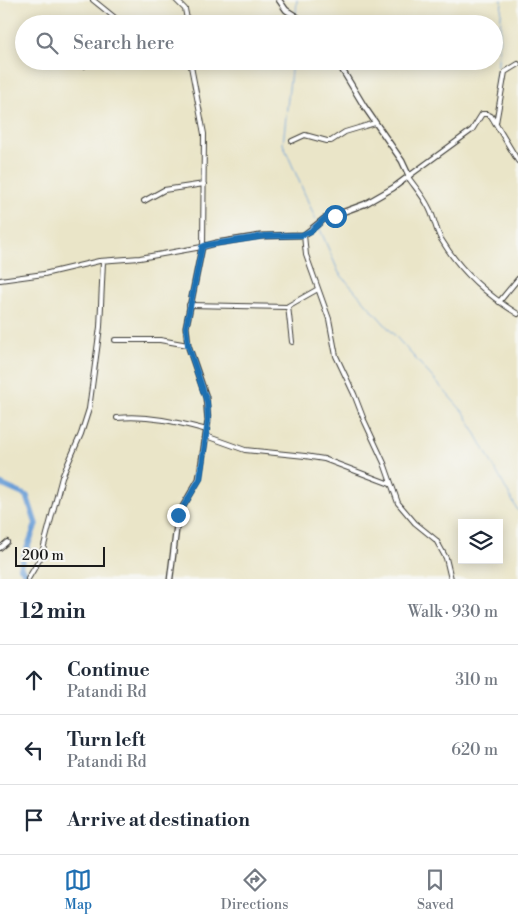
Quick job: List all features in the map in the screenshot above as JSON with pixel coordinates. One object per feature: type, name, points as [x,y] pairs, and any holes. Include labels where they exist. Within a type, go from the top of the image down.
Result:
[{"type":"street","points":[[93,0],[112,15]]},
{"type":"street","points":[[176,0],[184,8],[186,15]]},
{"type":"street","points":[[280,0],[286,10],[294,15]]},
{"type":"street","points":[[496,124],[505,72],[518,64]]},
{"type":"street","points":[[170,579],[178,515],[200,479],[208,416],[207,402],[188,345],[186,327],[202,247],[204,184],[204,130],[192,70]]},
{"type":"street","points":[[343,70],[399,157],[408,177],[426,202],[440,237],[448,251],[478,285],[518,314]]},
{"type":"street","points":[[0,280],[44,274],[103,261],[140,258],[265,236],[304,235],[316,227],[322,220],[365,204],[408,177],[472,130],[482,114],[489,115],[496,124],[518,161]]},
{"type":"street","points":[[292,141],[305,135],[331,141],[345,132],[375,122]]},
{"type":"street","points":[[144,201],[164,190],[204,184]]},
{"type":"street","points":[[304,235],[306,255],[329,319],[336,356],[384,463],[390,484],[402,510],[436,540],[446,558],[451,579]]},
{"type":"street","points":[[28,579],[41,557],[60,484],[81,434],[89,409],[100,327],[103,261]]},
{"type":"street","points":[[499,302],[518,279]]},
{"type":"street","points":[[292,342],[289,304],[318,289]]},
{"type":"street","points":[[190,305],[288,307]]},
{"type":"street","points":[[115,340],[160,340],[188,345]]},
{"type":"street","points":[[116,418],[150,417],[207,430]]},
{"type":"street","points":[[206,436],[245,450],[324,459],[390,484]]},
{"type":"street","points":[[0,548],[7,542]]},
{"type":"waterway","points":[[296,14],[297,0]]},
{"type":"waterway","points":[[501,15],[502,0]]},
{"type":"waterway","points":[[291,70],[283,144],[339,273],[465,414],[518,511]]},
{"type":"waterway","points":[[495,107],[497,70]]},
{"type":"waterway","points":[[0,484],[27,496],[36,524],[20,567],[31,579]]},
{"type":"route","points":[[178,515],[200,479],[208,421],[207,402],[200,376],[188,345],[186,327],[202,247],[260,236],[302,235],[311,231],[324,219],[335,216]]}]
